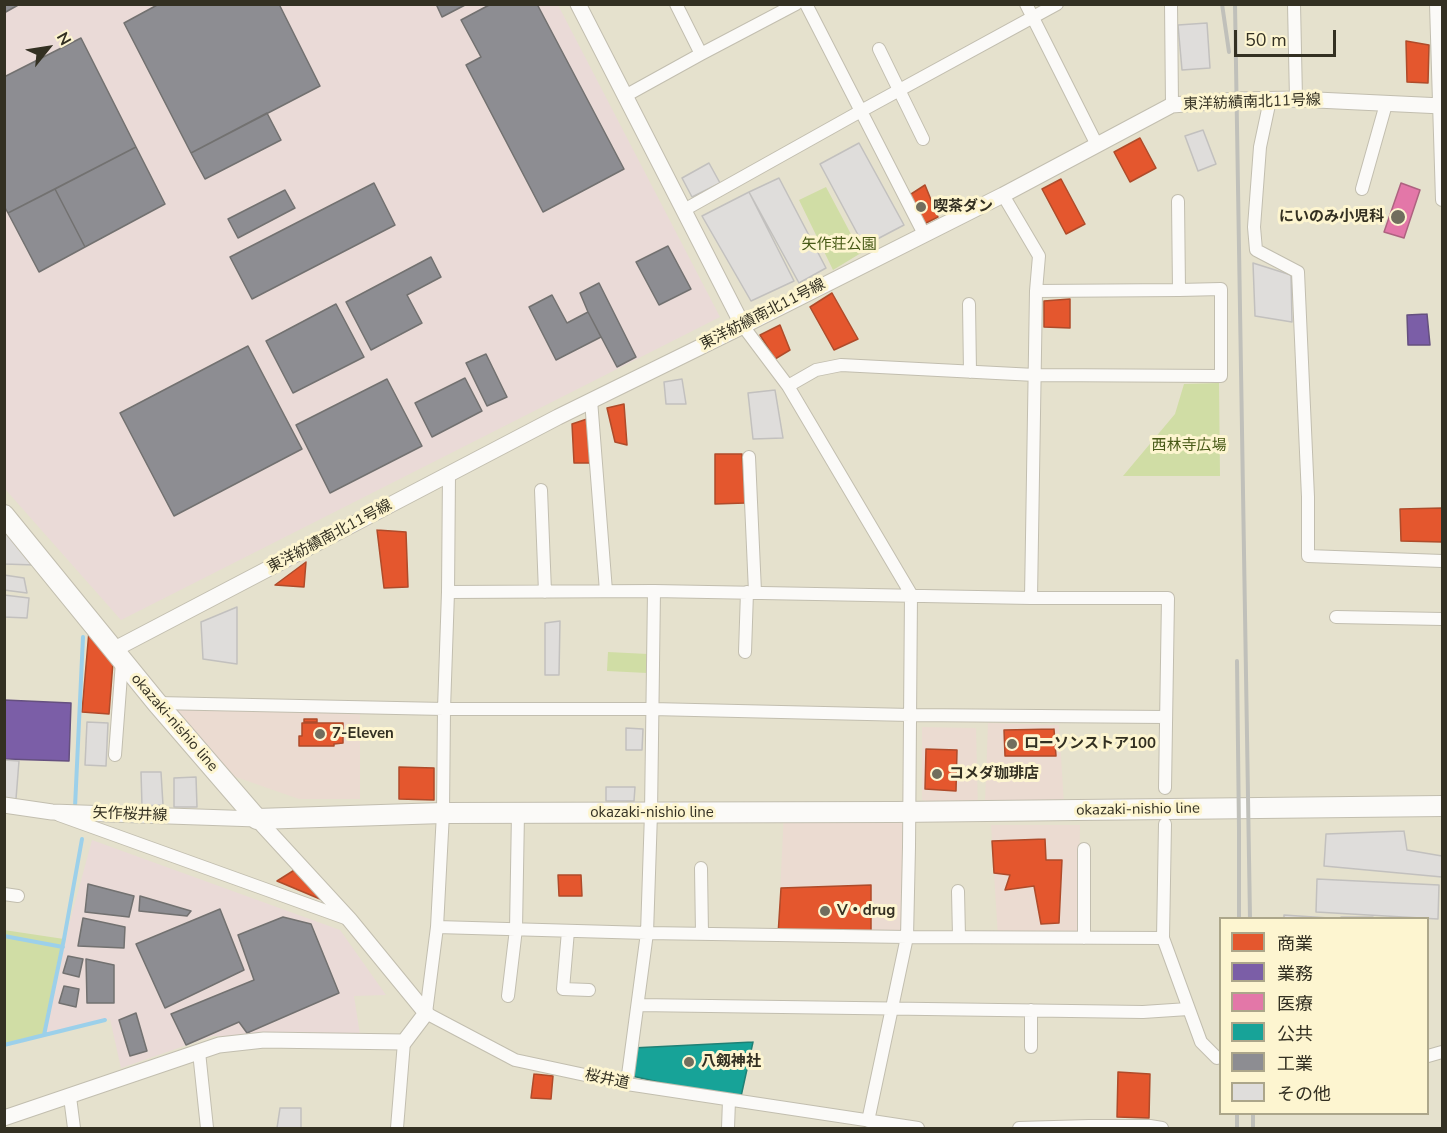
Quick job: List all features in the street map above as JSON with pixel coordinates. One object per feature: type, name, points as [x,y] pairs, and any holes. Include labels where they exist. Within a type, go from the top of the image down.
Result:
[{"type":"main road","name":"okazaki-nishio line","points":[[4,515],[157,704],[257,819],[443,813],[909,812],[1443,806]]},
{"type":"street","points":[[578,4],[743,326],[788,386],[911,594],[907,937],[871,1124]]},
{"type":"street","points":[[676,4],[701,54]]},
{"type":"street","points":[[625,96],[796,4]]},
{"type":"street","points":[[806,4],[924,234]]},
{"type":"street","points":[[1026,4],[1097,145]]},
{"type":"street","points":[[684,210],[1057,4]]},
{"type":"street","points":[[1171,4],[1172,105]]},
{"type":"street","points":[[1294,4],[1296,99]]},
{"type":"street","points":[[1436,4],[1443,200]]},
{"type":"street","points":[[879,49],[923,139]]},
{"type":"street","points":[[1270,99],[1260,147],[1254,227],[1256,250],[1298,272],[1308,497],[1308,556],[1443,561]]},
{"type":"street","name":"東洋紡績南北11号線","points":[[118,656],[449,474],[591,400],[1002,195],[1172,105],[1229,100],[1296,99],[1440,105]]},
{"type":"street","points":[[1362,189],[1386,104]]},
{"type":"street","points":[[1002,195],[1039,256],[1036,291],[1031,598]]},
{"type":"street","points":[[1178,201],[1179,290]]},
{"type":"street","points":[[788,386],[816,370],[841,365],[1035,375],[1221,376],[1221,289],[1036,291]]},
{"type":"street","points":[[969,303],[970,372]]},
{"type":"street","points":[[591,400],[606,591]]},
{"type":"street","points":[[745,652],[751,592],[749,457]]},
{"type":"street","points":[[397,1128],[404,1042],[426,1013],[437,927],[443,813],[449,474]]},
{"type":"street","points":[[542,490],[545,592]]},
{"type":"street","points":[[448,592],[654,591],[1031,598],[1168,598],[1165,788]]},
{"type":"street","points":[[628,1075],[647,933],[654,591]]},
{"type":"street","points":[[1336,617],[1443,619]]},
{"type":"street","points":[[115,755],[118,656]]},
{"type":"street","points":[[157,704],[1166,717]]},
{"type":"street","name":"矢作桜井線","points":[[4,805],[52,813],[257,819]]},
{"type":"street","points":[[52,813],[349,919]]},
{"type":"street","points":[[508,996],[516,929],[518,813]]},
{"type":"street","name":"桜井道","points":[[257,819],[349,919],[426,1013],[515,1059],[627,1084],[871,1124],[918,1128]]},
{"type":"street","points":[[1164,824],[1163,938],[1201,1042],[1217,1058]]},
{"type":"street","points":[[1084,849],[1084,938]]},
{"type":"street","points":[[700,868],[702,934]]},
{"type":"street","points":[[958,891],[959,937]]},
{"type":"street","points":[[4,894],[18,896]]},
{"type":"street","points":[[437,927],[702,934],[1163,938]]},
{"type":"street","points":[[568,931],[563,989],[589,990]]},
{"type":"street","points":[[638,1005],[1143,1012],[1188,1009]]},
{"type":"street","points":[[1031,1010],[1031,1047]]},
{"type":"street","points":[[4,1118],[219,1045],[264,1041],[404,1042]]},
{"type":"street","points":[[199,1052],[207,1128]]},
{"type":"street","points":[[70,1097],[74,1128]]},
{"type":"street","points":[[728,1128],[729,1100]]},
{"type":"street","points":[[1019,1128],[1089,1126],[1161,1128]]},
{"type":"shaded area","points":[[4,5],[558,5],[720,317],[121,620],[5,489]]},
{"type":"shaded area","points":[[174,708],[360,711],[360,799],[299,799],[233,776]]},
{"type":"shaded area","points":[[988,723],[1059,725],[1064,805],[985,803]]},
{"type":"shaded area","points":[[922,727],[976,728],[978,811],[922,800]]},
{"type":"shaded area","points":[[784,812],[909,812],[907,937],[778,935]]},
{"type":"shaded area","points":[[991,825],[1080,825],[1078,938],[998,937]]},
{"type":"shaded area","points":[[92,840],[340,930],[386,995],[354,996],[361,1041],[213,1036],[121,1068],[110,1019],[43,1034],[63,947]]},
{"type":"green space","name":"矢作荘公園","points":[[826,187],[861,253],[833,270],[799,200]]},
{"type":"green space","name":"西林寺広場","points":[[1219,383],[1220,476],[1123,476],[1175,414],[1184,384]]},
{"type":"green space","points":[[608,652],[648,654],[647,673],[607,671]]},
{"type":"green space","points":[[4,930],[64,939],[43,1034],[5,1043]]},
{"type":"building: 商業","points":[[1406,41],[1429,45],[1428,83],[1407,82]]},
{"type":"building: 商業","points":[[1140,138],[1156,168],[1130,182],[1114,152]]},
{"type":"building: 商業","points":[[1061,179],[1085,224],[1066,234],[1042,189]]},
{"type":"building: 商業","points":[[925,185],[938,217],[924,224],[908,196]]},
{"type":"building: 商業","points":[[832,293],[858,339],[834,350],[810,307]]},
{"type":"building: 商業","points":[[1070,299],[1070,328],[1044,327],[1044,301]]},
{"type":"building: 商業","points":[[780,325],[790,350],[775,359],[760,335]]},
{"type":"building: 商業","points":[[624,404],[627,445],[615,442],[607,408]]},
{"type":"building: 商業","points":[[587,419],[590,463],[574,463],[572,424]]},
{"type":"building: 商業","points":[[715,454],[742,454],[745,503],[715,504]]},
{"type":"building: 商業","points":[[1442,508],[1442,542],[1401,541],[1400,509]]},
{"type":"building: 商業","points":[[377,530],[406,532],[408,587],[384,588]]},
{"type":"building: 商業","points":[[306,562],[304,587],[275,585]]},
{"type":"building: 商業","points":[[89,631],[113,662],[109,714],[82,712]]},
{"type":"building: 商業","points":[[304,719],[317,719],[317,722],[304,722]]},
{"type":"building: 商業","points":[[302,723],[343,723],[343,743],[334,744],[334,746],[299,746]]},
{"type":"building: 商業","points":[[1054,729],[1056,756],[1005,756],[1004,730]]},
{"type":"building: 商業","points":[[926,749],[957,750],[956,791],[925,789]]},
{"type":"building: 商業","points":[[399,767],[434,768],[434,800],[399,799]]},
{"type":"building: 商業","points":[[1045,839],[1046,860],[1062,860],[1059,923],[1041,924],[1034,886],[1005,890],[1010,875],[994,873],[992,841]]},
{"type":"building: 商業","points":[[296,869],[320,899],[277,881]]},
{"type":"building: 商業","points":[[558,875],[581,875],[582,896],[559,896]]},
{"type":"building: 商業","name":"V・drug","points":[[871,885],[871,936],[778,935],[781,888]]},
{"type":"building: 商業","points":[[1118,1072],[1150,1074],[1149,1118],[1117,1117]]},
{"type":"building: 商業","points":[[534,1074],[553,1076],[551,1099],[531,1098]]},
{"type":"building: 業務","points":[[1427,314],[1430,345],[1408,345],[1407,315]]},
{"type":"building: 業務","points":[[4,700],[71,703],[69,761],[4,759]]},
{"type":"building: 医療","points":[[1401,183],[1420,190],[1404,238],[1384,232]]},
{"type":"building: 公共","name":"八剱神社","points":[[753,1042],[740,1101],[628,1075],[632,1048]]},
{"type":"building: 工業","points":[[4,4],[20,4],[4,13]]},
{"type":"building: 工業","points":[[159,4],[279,4],[320,86],[191,153],[124,23]]},
{"type":"building: 工業","points":[[436,4],[467,4],[442,17]]},
{"type":"building: 工業","points":[[491,4],[537,4],[624,169],[543,212],[466,65],[481,57],[461,20]]},
{"type":"building: 工業","points":[[81,38],[136,147],[8,213],[4,206],[4,77]]},
{"type":"building: 工業","points":[[267,113],[281,140],[205,179],[191,153]]},
{"type":"building: 工業","points":[[136,147],[165,204],[85,247],[55,189]]},
{"type":"building: 工業","points":[[374,183],[395,225],[252,299],[230,257]]},
{"type":"building: 工業","points":[[55,189],[85,247],[39,272],[8,213]]},
{"type":"building: 工業","points":[[285,190],[295,208],[238,238],[228,219]]},
{"type":"building: 工業","points":[[668,246],[691,289],[659,305],[636,262]]},
{"type":"building: 工業","points":[[431,257],[441,277],[407,295],[422,323],[371,350],[346,302]]},
{"type":"building: 工業","points":[[599,283],[636,357],[617,367],[580,293]]},
{"type":"building: 工業","points":[[552,295],[567,323],[588,312],[601,337],[556,360],[529,307]]},
{"type":"building: 工業","points":[[336,304],[364,357],[293,393],[266,341]]},
{"type":"building: 工業","points":[[248,346],[302,449],[174,516],[120,413]]},
{"type":"building: 工業","points":[[486,354],[507,397],[487,406],[466,363]]},
{"type":"building: 工業","points":[[465,378],[482,411],[432,437],[415,403]]},
{"type":"building: 工業","points":[[387,379],[422,446],[330,493],[296,425]]},
{"type":"building: 工業","points":[[88,884],[134,896],[129,917],[85,912]]},
{"type":"building: 工業","points":[[140,896],[191,911],[187,916],[139,911]]},
{"type":"building: 工業","points":[[220,909],[244,970],[165,1008],[136,944]]},
{"type":"building: 工業","points":[[283,917],[311,924],[339,993],[247,1033],[239,1022],[186,1045],[171,1014],[254,980],[238,935]]},
{"type":"building: 工業","points":[[83,918],[125,927],[124,948],[78,946]]},
{"type":"building: 工業","points":[[68,956],[83,959],[79,977],[63,973]]},
{"type":"building: 工業","points":[[86,959],[114,965],[114,1003],[87,1003]]},
{"type":"building: 工業","points":[[64,986],[79,989],[76,1007],[59,1003]]},
{"type":"building: 工業","points":[[136,1013],[147,1051],[130,1056],[119,1020]]},
{"type":"building: その他","points":[[1207,23],[1210,68],[1182,70],[1178,25]]},
{"type":"building: その他","points":[[1203,130],[1216,164],[1198,171],[1185,136]]},
{"type":"building: その他","points":[[859,143],[904,225],[864,246],[820,164]]},
{"type":"building: その他","points":[[709,163],[720,183],[692,197],[682,178]]},
{"type":"building: その他","points":[[779,178],[826,268],[799,283],[749,192]]},
{"type":"building: その他","points":[[749,192],[794,281],[751,301],[702,216]]},
{"type":"building: その他","points":[[1253,263],[1291,275],[1292,322],[1255,316]]},
{"type":"building: その他","points":[[682,379],[686,404],[666,404],[664,382]]},
{"type":"building: その他","points":[[775,390],[783,438],[753,439],[748,393]]},
{"type":"building: その他","points":[[4,528],[35,565],[4,564]]},
{"type":"building: その他","points":[[4,575],[24,578],[27,593],[4,590]]},
{"type":"building: その他","points":[[4,595],[29,598],[27,618],[4,617]]},
{"type":"building: その他","points":[[237,607],[237,664],[203,659],[201,622]]},
{"type":"building: その他","points":[[560,621],[559,675],[545,675],[545,623]]},
{"type":"building: その他","points":[[87,722],[108,723],[106,766],[85,765]]},
{"type":"building: その他","points":[[626,728],[643,729],[642,750],[626,750]]},
{"type":"building: その他","points":[[4,760],[19,761],[16,799],[4,798]]},
{"type":"building: その他","points":[[141,772],[161,772],[163,805],[142,806]]},
{"type":"building: その他","points":[[196,777],[197,807],[174,807],[174,778]]},
{"type":"building: その他","points":[[606,787],[635,787],[634,801],[606,801]]},
{"type":"building: その他","points":[[1404,831],[1407,850],[1442,856],[1442,877],[1324,866],[1326,834]]},
{"type":"building: その他","points":[[1317,879],[1439,885],[1438,919],[1316,912]]},
{"type":"building: その他","points":[[1284,915],[1314,917],[1284,917]]},
{"type":"building: その他","points":[[280,1108],[301,1108],[301,1128],[277,1128]]},
{"type":"waterway","points":[[75,807],[83,637]]},
{"type":"waterway","points":[[44,1035],[82,839]]},
{"type":"waterway","points":[[4,936],[63,947]]},
{"type":"waterway","points":[[4,1045],[105,1020]]},
{"type":"railway","points":[[1222,4],[1229,52]]},
{"type":"railway","points":[[1235,4],[1250,917]]},
{"type":"railway","points":[[1237,661],[1239,917]]},
{"type":"railway","points":[[1237,1115],[1237,1128]]},
{"type":"railway","points":[[1253,1115],[1253,1128]]},
{"type":"place","name":"喫茶ダン","points":[[921,207]]},
{"type":"place","name":"にいのみ小児科","points":[[1398,217]]},
{"type":"place","name":"7-Eleven","points":[[320,734]]},
{"type":"place","name":"ローソンストア100","points":[[1012,744]]},
{"type":"place","name":"コメダ珈琲店","points":[[937,774]]},
{"type":"place","name":"V・drug","points":[[825,911]]},
{"type":"place","name":"八剱神社","points":[[689,1062]]}]
